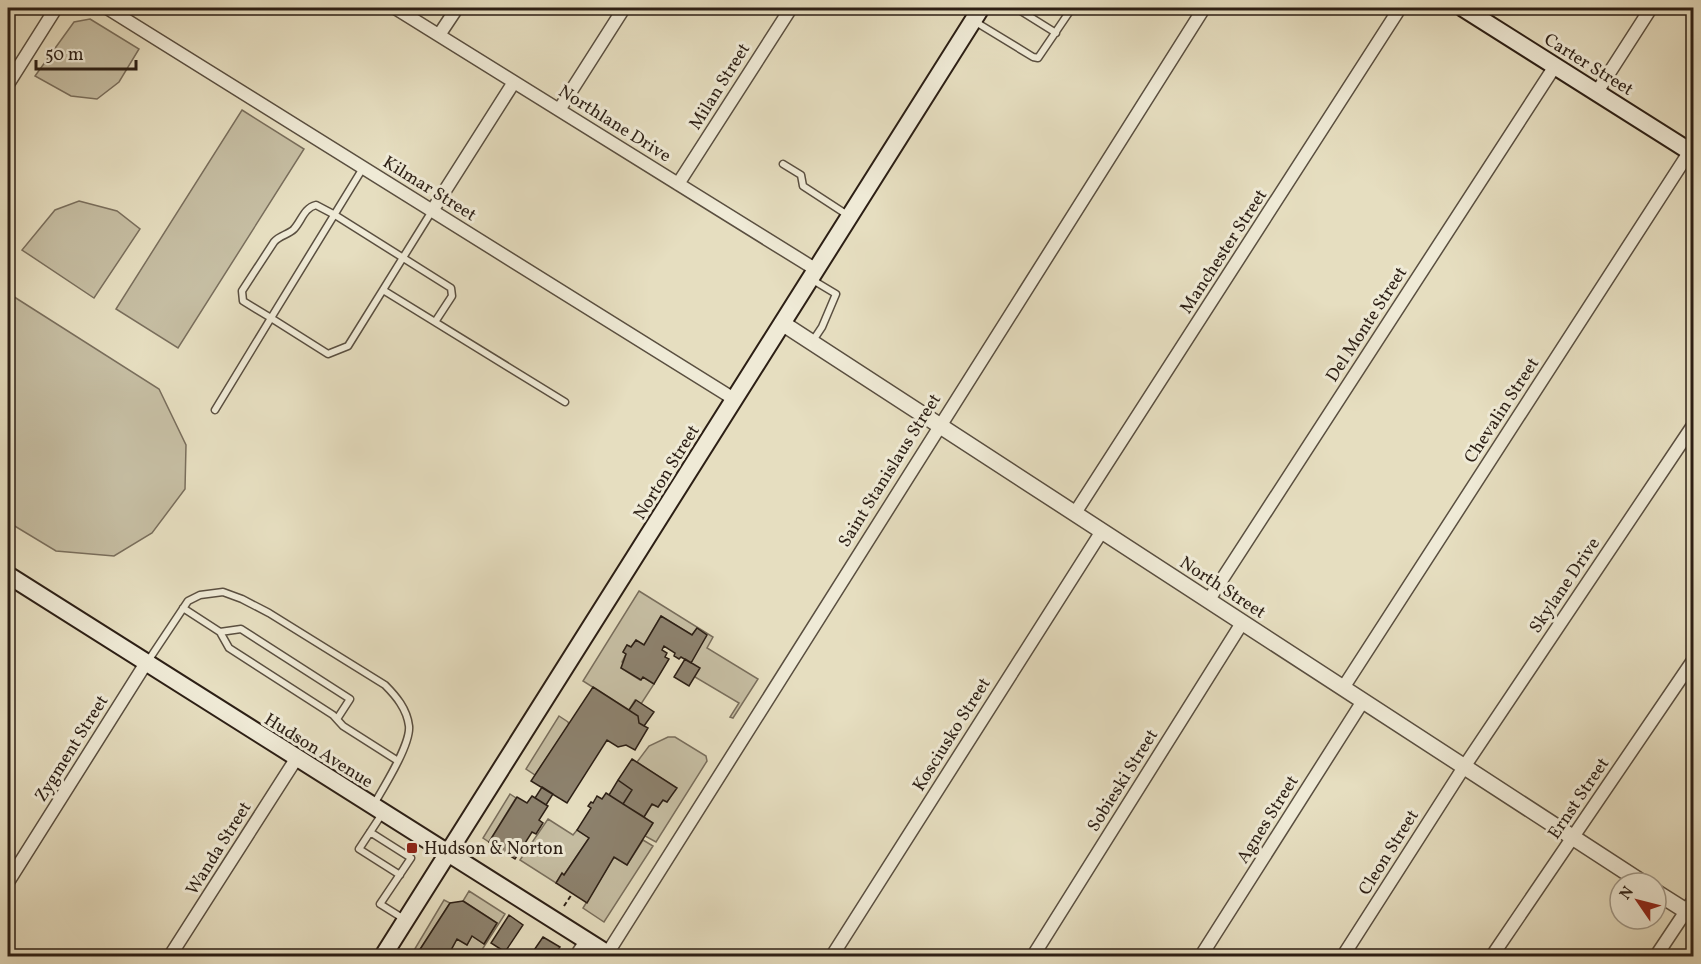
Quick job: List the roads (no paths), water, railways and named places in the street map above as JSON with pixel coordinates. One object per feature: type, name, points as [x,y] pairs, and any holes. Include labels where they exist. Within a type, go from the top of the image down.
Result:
[{"type":"main road","name":"Carter Street","points":[[1463,8],[1692,153]]},
{"type":"main road","name":"Norton Street","points":[[383,957],[977,14]]},
{"type":"main road","name":"Hudson Avenue","points":[[8,575],[609,955]]},
{"type":"street","points":[[8,84],[56,8]]},
{"type":"street","name":"Northlane Drive","points":[[395,8],[678,184],[813,274]]},
{"type":"street","points":[[439,35],[457,8]]},
{"type":"street","points":[[559,110],[624,8]]},
{"type":"street","name":"Milan Street","points":[[678,184],[791,8]]},
{"type":"street","name":"Saint Stanislaus Street","points":[[609,955],[940,424],[1204,8]]},
{"type":"street","name":"Manchester Street","points":[[1075,513],[1400,8]]},
{"type":"street","points":[[1597,92],[1651,8]]},
{"type":"street","name":"Kilmar Street","points":[[115,10],[734,399]]},
{"type":"street","name":"Del Monte Street","points":[[1208,601],[1555,66]]},
{"type":"street","points":[[432,211],[514,82]]},
{"type":"street","name":"Chevalin Street","points":[[1343,688],[1692,153]]},
{"type":"street","name":"North Street","points":[[782,323],[1625,871]]},
{"type":"street","name":"Skylane Drive","points":[[1464,766],[1694,424]]},
{"type":"street","name":"Kosciusko Street","points":[[832,957],[1102,531]]},
{"type":"street","name":"Sobieski Street","points":[[1033,957],[1242,623]]},
{"type":"street","name":"Ernst Street","points":[[1492,957],[1694,659]]},
{"type":"street","name":"Zygment Street","points":[[8,882],[146,663]]},
{"type":"street","name":"Agnes Street","points":[[1201,957],[1363,701]]},
{"type":"street","name":"Wanda Street","points":[[170,957],[296,759]]},
{"type":"street","name":"Cleon Street","points":[[1343,957],[1464,766]]},
{"type":"street","points":[[1656,957],[1691,909],[1668,898]]},
{"type":"street","points":[[576,957],[586,941]]},
{"type":"lane","points":[[1016,8],[1056,33]]},
{"type":"lane","points":[[977,14],[1036,58],[1040,57],[1072,8]]},
{"type":"lane","points":[[783,164],[801,175],[803,186],[849,217]]},
{"type":"lane","points":[[215,410],[363,167]]},
{"type":"lane","points":[[432,211],[403,258],[348,346],[328,354],[243,301],[242,291],[279,236],[293,230],[310,207],[316,205],[335,215],[403,258],[451,288],[452,296],[435,322]]},
{"type":"lane","points":[[812,342],[822,327],[836,294],[813,274]]},
{"type":"lane","points":[[383,290],[565,402]]},
{"type":"lane","points":[[146,663],[188,602],[200,595],[223,592],[269,613],[385,685],[398,698],[410,729],[370,832],[359,849],[400,875]]},
{"type":"lane","points":[[183,608],[220,632],[229,648],[398,761]]},
{"type":"lane","points":[[220,632],[241,629],[350,699],[337,719]]},
{"type":"lane","points":[[370,832],[411,858],[380,904],[406,920]]},
{"type":"place","name":"Hudson & Norton","points":[[412,848]]}]
